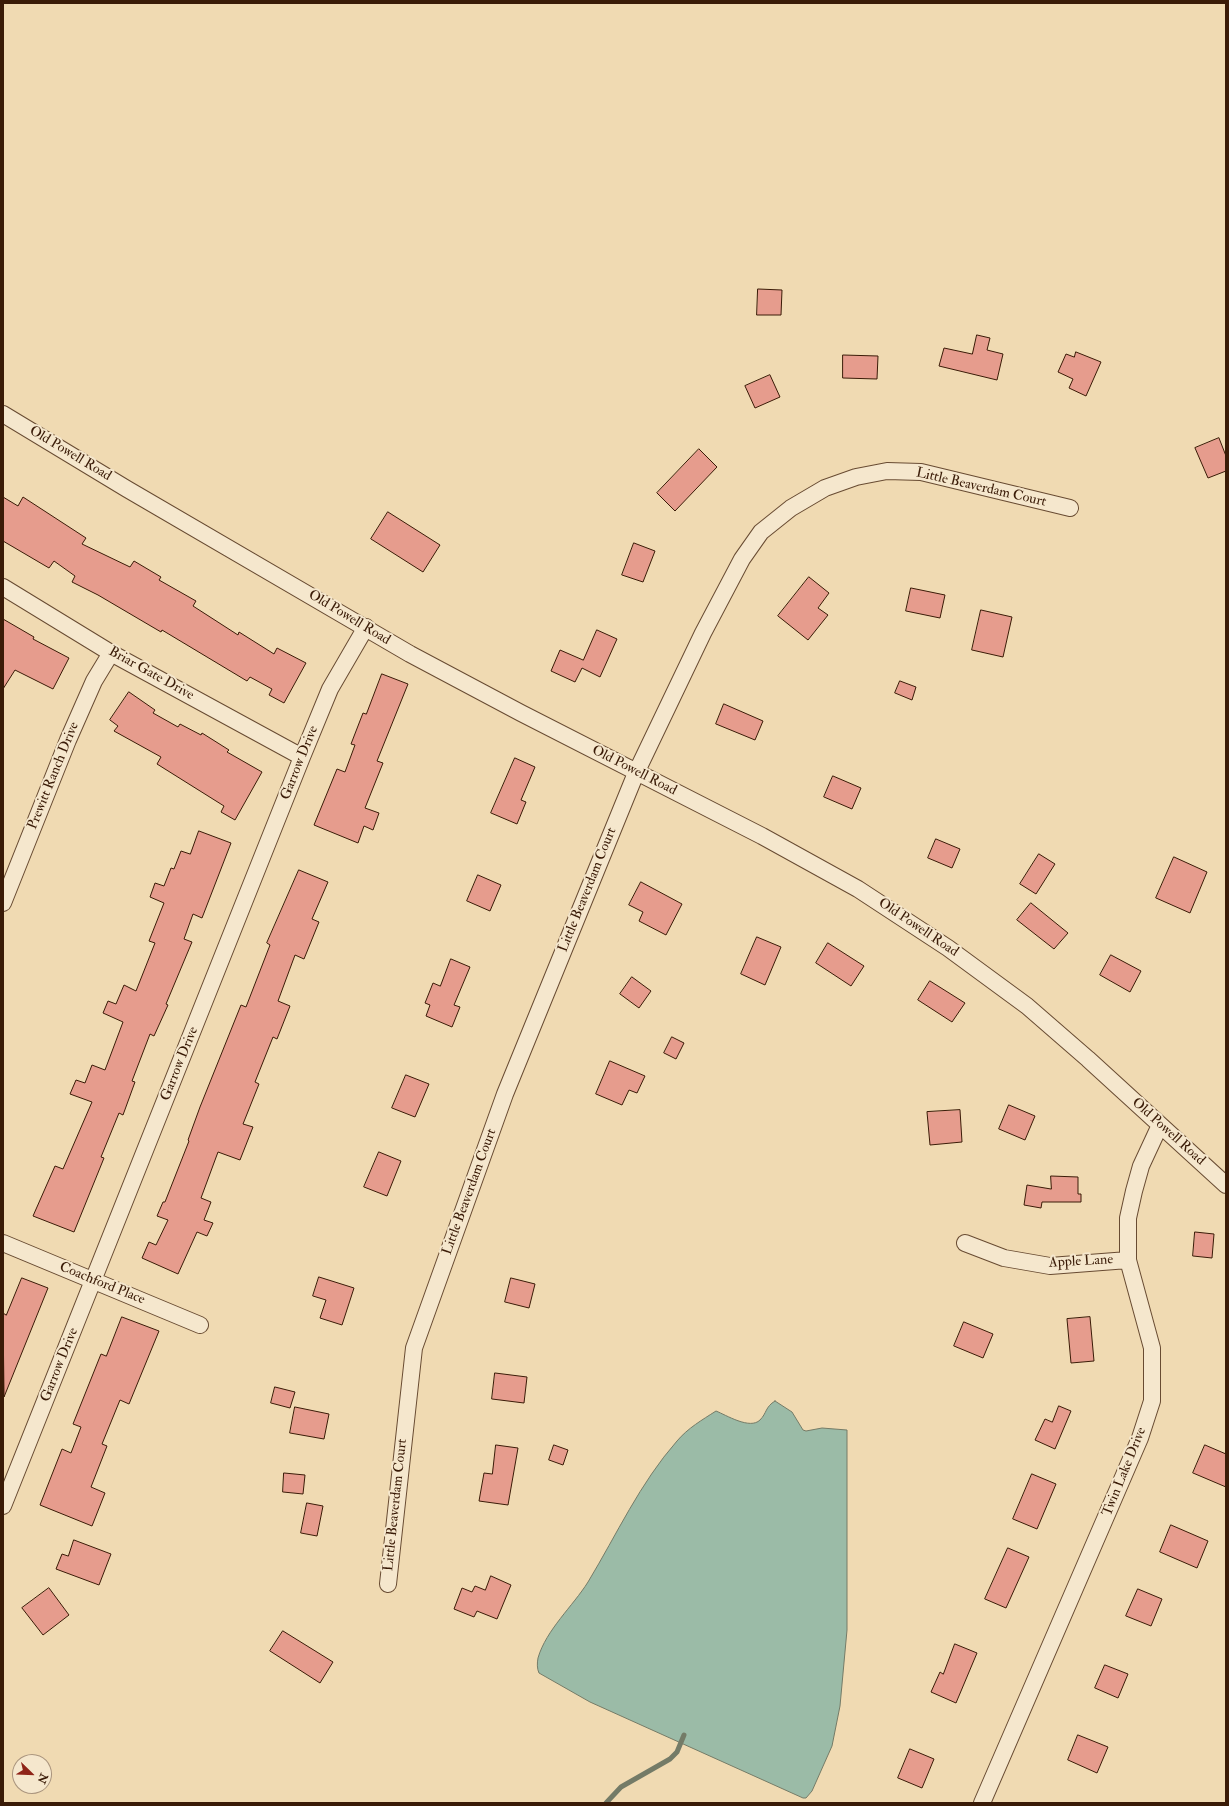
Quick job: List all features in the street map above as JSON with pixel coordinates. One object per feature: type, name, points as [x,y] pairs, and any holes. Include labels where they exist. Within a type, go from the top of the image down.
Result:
[{"type":"street","name":"Old Powell Road","points":[[3,414],[127,489],[410,654],[636,773],[810,861],[858,889],[914,925],[990,978],[1027,1006],[1088,1059],[1226,1185]]},
{"type":"street","name":"Little Beaverdam Court","points":[[388,1584],[414,1348],[506,1094],[636,773],[702,633],[742,559],[761,532],[791,508],[826,488],[856,477],[887,471],[921,472],[1070,508]]},
{"type":"street","name":"Briar Gate Drive","points":[[3,587],[111,653],[302,757]]},
{"type":"street","name":"Garrow Drive","points":[[3,1506],[330,689],[366,627]]},
{"type":"street","name":"Prewitt Ranch Drive","points":[[3,903],[76,720],[94,681],[111,653]]},
{"type":"street","name":"Twin Lake Drive","points":[[982,1803],[1140,1438],[1152,1401],[1152,1348],[1128,1260],[1128,1218],[1141,1166],[1160,1125]]},
{"type":"street","name":"Coachford Place","points":[[3,1243],[200,1325]]},
{"type":"street","name":"Apple Lane","points":[[965,1243],[1004,1258],[1050,1266],[1128,1260]]},
{"type":"shaded area","points":[[775,1401],[792,1412],[803,1430],[806,1431],[822,1428],[847,1430],[847,1630],[840,1706],[832,1746],[812,1791],[806,1798],[803,1798],[590,1702],[539,1673],[537,1666],[542,1648],[553,1628],[588,1582],[640,1491],[681,1436],[690,1428],[716,1411],[744,1423],[756,1423],[764,1415],[769,1406]]},
{"type":"building","points":[[758,289],[782,290],[781,315],[757,315]]},
{"type":"building","points":[[977,335],[990,338],[987,350],[1003,354],[997,380],[939,366],[944,348],[972,354]]},
{"type":"building","points":[[1076,352],[1101,362],[1086,396],[1069,388],[1073,379],[1058,372],[1066,354],[1074,357]]},
{"type":"building","points":[[843,355],[878,356],[877,379],[843,378]]},
{"type":"building","points":[[770,375],[780,397],[755,408],[745,386]]},
{"type":"building","points":[[1219,438],[1226,456],[1226,471],[1208,478],[1195,448]]},
{"type":"building","points":[[699,449],[717,467],[675,511],[657,493]]},
{"type":"building","points":[[3,497],[18,506],[23,497],[86,538],[82,544],[130,567],[134,561],[161,577],[159,580],[196,601],[193,606],[238,635],[239,632],[274,654],[277,648],[306,663],[284,703],[269,695],[272,689],[250,677],[247,681],[162,630],[161,632],[98,595],[72,582],[75,576],[54,561],[49,568],[3,541]]},
{"type":"building","points":[[388,512],[440,545],[423,572],[371,539]]},
{"type":"building","points":[[634,543],[655,551],[643,582],[622,575]]},
{"type":"building","points":[[809,577],[829,593],[818,608],[828,615],[808,640],[778,616]]},
{"type":"building","points":[[911,588],[945,595],[940,618],[906,611]]},
{"type":"building","points":[[981,610],[1012,617],[1003,657],[972,650]]},
{"type":"building","points":[[3,619],[34,637],[33,639],[69,658],[53,689],[15,670],[3,689]]},
{"type":"building","points":[[597,630],[617,639],[600,677],[582,668],[575,682],[551,671],[560,650],[583,660]]},
{"type":"building","points":[[382,674],[408,684],[377,761],[383,763],[365,808],[379,813],[373,830],[364,826],[358,843],[314,825],[337,769],[345,772],[355,745],[351,744],[363,713],[366,714]]},
{"type":"building","points":[[900,681],[916,687],[912,700],[895,693]]},
{"type":"building","points":[[129,692],[155,710],[153,713],[178,727],[180,724],[201,735],[202,733],[229,750],[227,752],[262,772],[235,820],[221,812],[224,806],[157,764],[161,757],[114,731],[118,726],[110,720]]},
{"type":"building","points":[[724,704],[763,721],[755,740],[716,724]]},
{"type":"building","points":[[515,758],[535,767],[521,800],[526,802],[517,824],[491,813]]},
{"type":"building","points":[[833,776],[861,788],[852,809],[824,797]]},
{"type":"building","points":[[199,831],[231,843],[202,918],[193,914],[184,939],[192,942],[166,1004],[168,1005],[154,1036],[150,1034],[132,1081],[135,1082],[123,1115],[119,1113],[101,1157],[104,1158],[74,1232],[33,1216],[55,1166],[63,1169],[92,1102],[70,1094],[76,1080],[85,1083],[92,1065],[105,1070],[123,1022],[103,1013],[108,1001],[116,1004],[124,985],[136,991],[155,943],[149,941],[164,903],[150,897],[155,883],[164,886],[171,868],[174,869],[181,851],[190,854]]},
{"type":"building","points":[[936,839],[960,849],[952,868],[928,858]]},
{"type":"building","points":[[1039,854],[1055,864],[1036,894],[1020,884]]},
{"type":"building","points":[[1174,857],[1207,872],[1190,913],[1156,898]]},
{"type":"building","points":[[299,870],[328,882],[312,919],[319,922],[304,959],[295,955],[278,1001],[290,1006],[277,1039],[273,1037],[255,1082],[259,1084],[243,1124],[253,1127],[240,1160],[218,1152],[201,1198],[211,1202],[204,1220],[213,1223],[207,1236],[197,1232],[178,1274],[142,1258],[149,1242],[156,1245],[168,1220],[157,1216],[163,1202],[165,1202],[189,1141],[188,1140],[200,1107],[241,1005],[246,1007],[270,945],[267,943]]},
{"type":"building","points":[[478,875],[501,885],[490,911],[467,901]]},
{"type":"building","points":[[641,882],[682,904],[666,935],[639,921],[643,912],[629,905]]},
{"type":"building","points":[[1031,903],[1068,933],[1054,949],[1017,920]]},
{"type":"building","points":[[757,937],[781,947],[765,985],[741,974]]},
{"type":"building","points":[[828,943],[864,966],[851,986],[816,963]]},
{"type":"building","points":[[1111,955],[1141,971],[1130,992],[1100,975]]},
{"type":"building","points":[[451,959],[470,967],[454,1005],[460,1007],[452,1027],[426,1016],[430,1005],[425,1003],[433,983],[440,986]]},
{"type":"building","points":[[632,977],[651,991],[639,1008],[620,994]]},
{"type":"building","points":[[930,981],[965,1003],[952,1022],[918,1000]]},
{"type":"building","points":[[672,1037],[684,1043],[676,1059],[664,1053]]},
{"type":"building","points":[[610,1061],[645,1076],[637,1093],[629,1090],[622,1105],[596,1094]]},
{"type":"building","points":[[406,1075],[429,1084],[415,1117],[392,1108]]},
{"type":"building","points":[[1009,1105],[1035,1116],[1025,1140],[999,1129]]},
{"type":"building","points":[[960,1110],[962,1142],[930,1145],[927,1112]]},
{"type":"building","points":[[379,1152],[401,1161],[387,1196],[364,1187]]},
{"type":"building","points":[[1051,1176],[1078,1177],[1078,1194],[1081,1194],[1081,1202],[1042,1202],[1041,1208],[1024,1205],[1027,1185],[1051,1189]]},
{"type":"building","points":[[1195,1232],[1214,1234],[1212,1258],[1193,1256]]},
{"type":"building","points":[[319,1277],[354,1288],[342,1325],[320,1318],[326,1300],[313,1296]]},
{"type":"building","points":[[22,1278],[48,1288],[4,1397],[3,1313],[6,1315]]},
{"type":"building","points":[[511,1278],[535,1284],[529,1308],[505,1302]]},
{"type":"building","points":[[122,1317],[159,1331],[129,1404],[120,1400],[102,1444],[107,1446],[91,1487],[105,1493],[92,1526],[40,1505],[62,1449],[71,1453],[81,1427],[73,1424],[101,1354],[106,1356]]},
{"type":"building","points":[[1090,1317],[1094,1361],[1071,1363],[1067,1319]]},
{"type":"building","points":[[964,1322],[993,1334],[983,1358],[954,1346]]},
{"type":"building","points":[[495,1373],[527,1377],[524,1403],[492,1399]]},
{"type":"building","points":[[275,1387],[295,1392],[290,1408],[271,1403]]},
{"type":"building","points":[[1059,1406],[1071,1411],[1055,1449],[1035,1440],[1045,1419],[1052,1422]]},
{"type":"building","points":[[295,1407],[329,1414],[324,1439],[290,1433]]},
{"type":"building","points":[[496,1445],[518,1448],[508,1505],[479,1501],[484,1473],[492,1474]]},
{"type":"building","points":[[554,1445],[568,1450],[563,1465],[549,1460]]},
{"type":"building","points":[[1205,1445],[1226,1454],[1226,1487],[1193,1473]]},
{"type":"building","points":[[284,1473],[305,1475],[303,1494],[283,1492]]},
{"type":"building","points":[[1032,1474],[1056,1484],[1037,1529],[1013,1519]]},
{"type":"building","points":[[307,1503],[323,1506],[317,1536],[301,1533]]},
{"type":"building","points":[[1171,1525],[1208,1541],[1197,1568],[1160,1552]]},
{"type":"building","points":[[74,1540],[111,1554],[99,1585],[56,1569],[62,1554],[68,1556]]},
{"type":"building","points":[[1008,1548],[1029,1557],[1006,1608],[985,1599]]},
{"type":"building","points":[[491,1576],[511,1585],[497,1619],[477,1611],[474,1617],[454,1609],[462,1588],[472,1592],[475,1586],[485,1590]]},
{"type":"building","points":[[49,1588],[69,1615],[43,1635],[22,1608]]},
{"type":"building","points":[[1138,1589],[1162,1599],[1151,1626],[1126,1616]]},
{"type":"building","points":[[283,1631],[333,1662],[320,1683],[270,1651]]},
{"type":"building","points":[[955,1644],[977,1653],[956,1703],[931,1692],[940,1672],[943,1674]]},
{"type":"building","points":[[1105,1665],[1128,1674],[1118,1698],[1095,1688]]},
{"type":"building","points":[[1078,1735],[1108,1747],[1097,1773],[1068,1760]]},
{"type":"building","points":[[910,1749],[934,1759],[922,1788],[898,1778]]},
{"type":"waterway","points":[[606,1803],[621,1787],[670,1759],[677,1752],[684,1735]]}]
